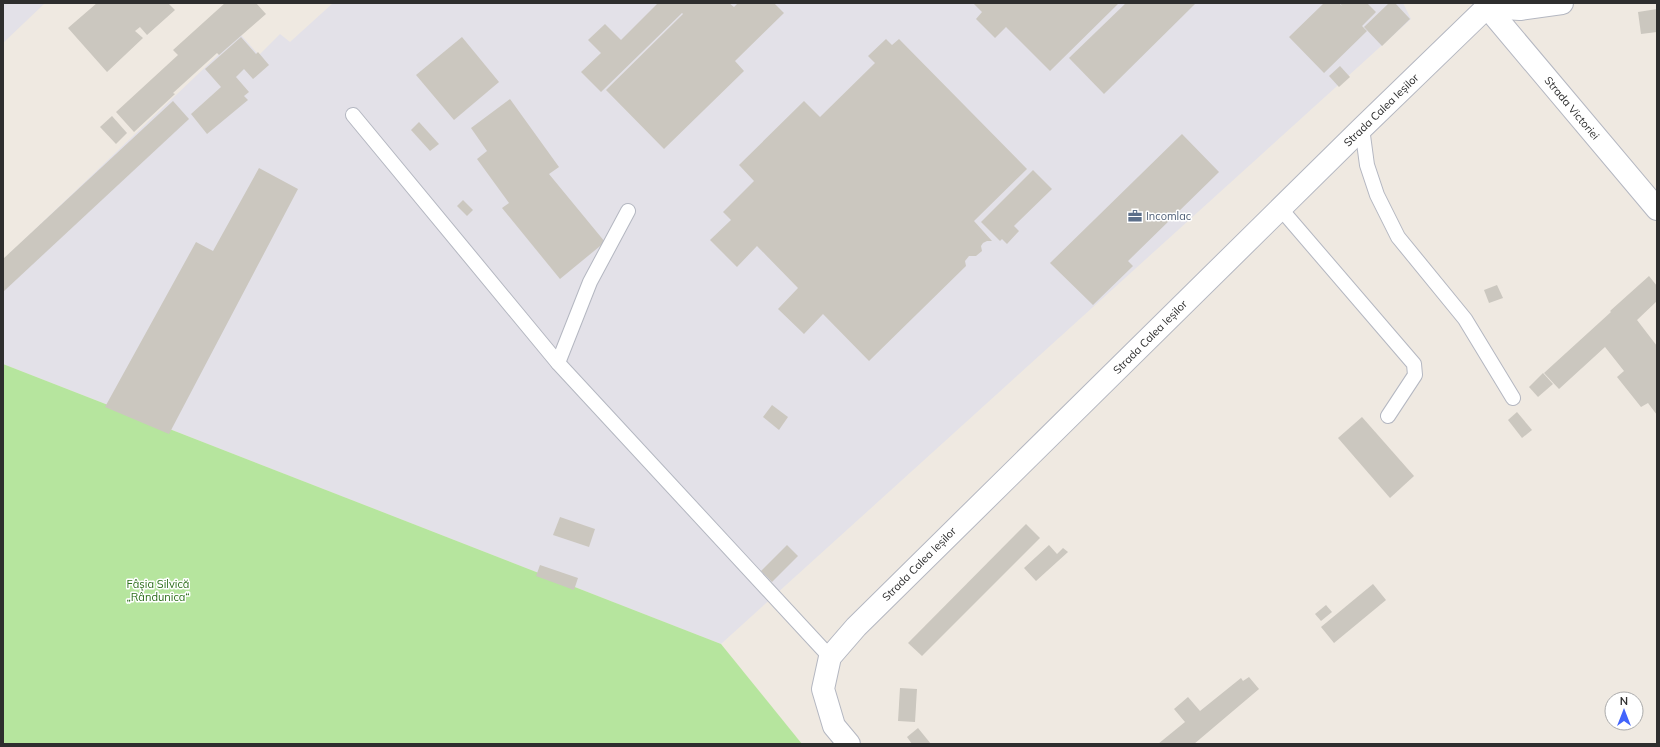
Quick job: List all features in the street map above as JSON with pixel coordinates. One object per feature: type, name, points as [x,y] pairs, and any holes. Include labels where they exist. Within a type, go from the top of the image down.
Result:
[{"type":"street","points":[[1487,7],[1520,9],[1562,3]]},
{"type":"street","name":"Strada Calea Ieșilor","points":[[849,744],[834,726],[823,689],[830,657],[856,627],[1280,208],[1487,7]]},
{"type":"street","name":"Strada Victoriei","points":[[1487,7],[1657,209]]},
{"type":"lane","points":[[353,115],[558,363],[830,657]]},
{"type":"lane","points":[[1362,128],[1367,165],[1376,195],[1398,237],[1464,319],[1513,398]]},
{"type":"lane","points":[[1280,208],[1414,364],[1415,375],[1388,416]]},
{"type":"lane","points":[[558,363],[590,282],[628,211]]},
{"type":"shaded area","points":[[3,3],[45,3],[3,43]]},
{"type":"shaded area","name":"Incomlac","points":[[333,3],[1403,3],[1411,19],[721,644],[3,364],[3,260],[240,34],[259,55],[280,34],[290,42]]},
{"type":"green space","name":"Fâşia Silvică „Rândunica“","points":[[3,364],[721,644],[802,744],[3,744]]},
{"type":"building","points":[[97,3],[168,3],[175,10],[147,35],[140,27],[135,31],[143,38],[107,72],[68,28]]},
{"type":"building","points":[[225,3],[256,3],[266,14],[219,55],[217,53],[173,93],[175,94],[134,132],[116,112],[178,55],[173,50]]},
{"type":"building","points":[[658,3],[729,3],[734,7],[738,3],[774,3],[784,13],[735,61],[744,71],[664,149],[606,90],[683,14],[682,13],[601,92],[581,72],[601,53],[588,40],[605,24],[621,40]]},
{"type":"building","points":[[973,3],[1119,3],[1050,71],[1006,27],[995,38],[976,19],[982,12]]},
{"type":"building","points":[[1126,3],[1196,3],[1104,94],[1069,58]]},
{"type":"building","points":[[1324,3],[1339,3],[1342,6],[1340,3],[1367,3],[1376,12],[1362,26],[1367,31],[1324,73],[1289,37]]},
{"type":"building","points":[[1389,3],[1395,3],[1410,19],[1382,46],[1364,27]]},
{"type":"building","points":[[1657,9],[1657,32],[1641,34],[1638,12]]},
{"type":"building","points":[[241,37],[256,54],[258,52],[269,65],[253,79],[244,69],[236,77],[249,92],[244,96],[248,100],[207,134],[191,114],[221,87],[205,69]]},
{"type":"building","points":[[462,37],[499,82],[454,120],[416,75]]},
{"type":"building","points":[[886,39],[892,45],[899,39],[1027,169],[974,221],[992,241],[983,243],[981,246],[982,251],[976,256],[969,256],[965,261],[966,266],[869,361],[823,314],[804,334],[778,309],[798,288],[757,246],[737,267],[710,240],[731,220],[723,212],[754,181],[739,165],[804,101],[820,117],[875,63],[868,56]]},
{"type":"building","points":[[1340,66],[1350,77],[1339,87],[1329,76]]},
{"type":"building","points":[[510,99],[559,167],[549,174],[605,242],[560,279],[502,208],[509,203],[477,159],[487,151],[471,128]]},
{"type":"building","points":[[173,101],[189,119],[3,292],[3,259]]},
{"type":"building","points":[[112,116],[127,133],[116,144],[100,127]]},
{"type":"building","points":[[419,122],[439,144],[430,151],[411,130]]},
{"type":"building","name":"Incomlac","points":[[1182,134],[1219,172],[1128,261],[1133,266],[1093,305],[1050,263]]},
{"type":"building","points":[[259,168],[298,189],[169,434],[105,407],[196,242],[213,251]]},
{"type":"building","points":[[1033,170],[1052,189],[1014,226],[1019,231],[1007,244],[1002,239],[1000,241],[981,222]]},
{"type":"building","points":[[463,200],[473,210],[467,216],[457,206]]},
{"type":"building","points":[[1649,276],[1657,286],[1657,301],[1637,320],[1657,346],[1657,415],[1648,403],[1641,407],[1617,377],[1624,371],[1605,347],[1559,389],[1544,373]]},
{"type":"building","points":[[1497,285],[1503,298],[1489,303],[1484,290]]},
{"type":"building","points":[[1543,373],[1553,384],[1538,397],[1529,387]]},
{"type":"building","points":[[772,405],[788,417],[779,430],[763,417]]},
{"type":"building","points":[[1517,412],[1532,430],[1522,438],[1508,420]]},
{"type":"building","points":[[1362,417],[1414,476],[1390,498],[1338,438]]},
{"type":"building","points":[[560,517],[595,529],[589,547],[553,535]]},
{"type":"building","points":[[1026,524],[1040,538],[922,656],[908,643]]},
{"type":"building","points":[[787,545],[798,556],[772,582],[761,571]]},
{"type":"building","points":[[1049,545],[1057,554],[1063,548],[1068,552],[1036,581],[1024,568]]},
{"type":"building","points":[[540,565],[578,578],[574,590],[536,576]]},
{"type":"building","points":[[1373,584],[1386,600],[1334,643],[1321,627]]},
{"type":"building","points":[[1326,605],[1332,612],[1321,621],[1315,614]]},
{"type":"building","points":[[1249,677],[1259,689],[1194,744],[1158,744],[1185,722],[1174,709],[1188,697],[1200,711],[1241,678],[1243,681]]},
{"type":"building","points":[[900,688],[917,689],[915,722],[898,721]]},
{"type":"building","points":[[918,728],[931,744],[912,744],[907,737]]},
{"type":"place","name":"Incomlac","points":[[1135,216]]}]
